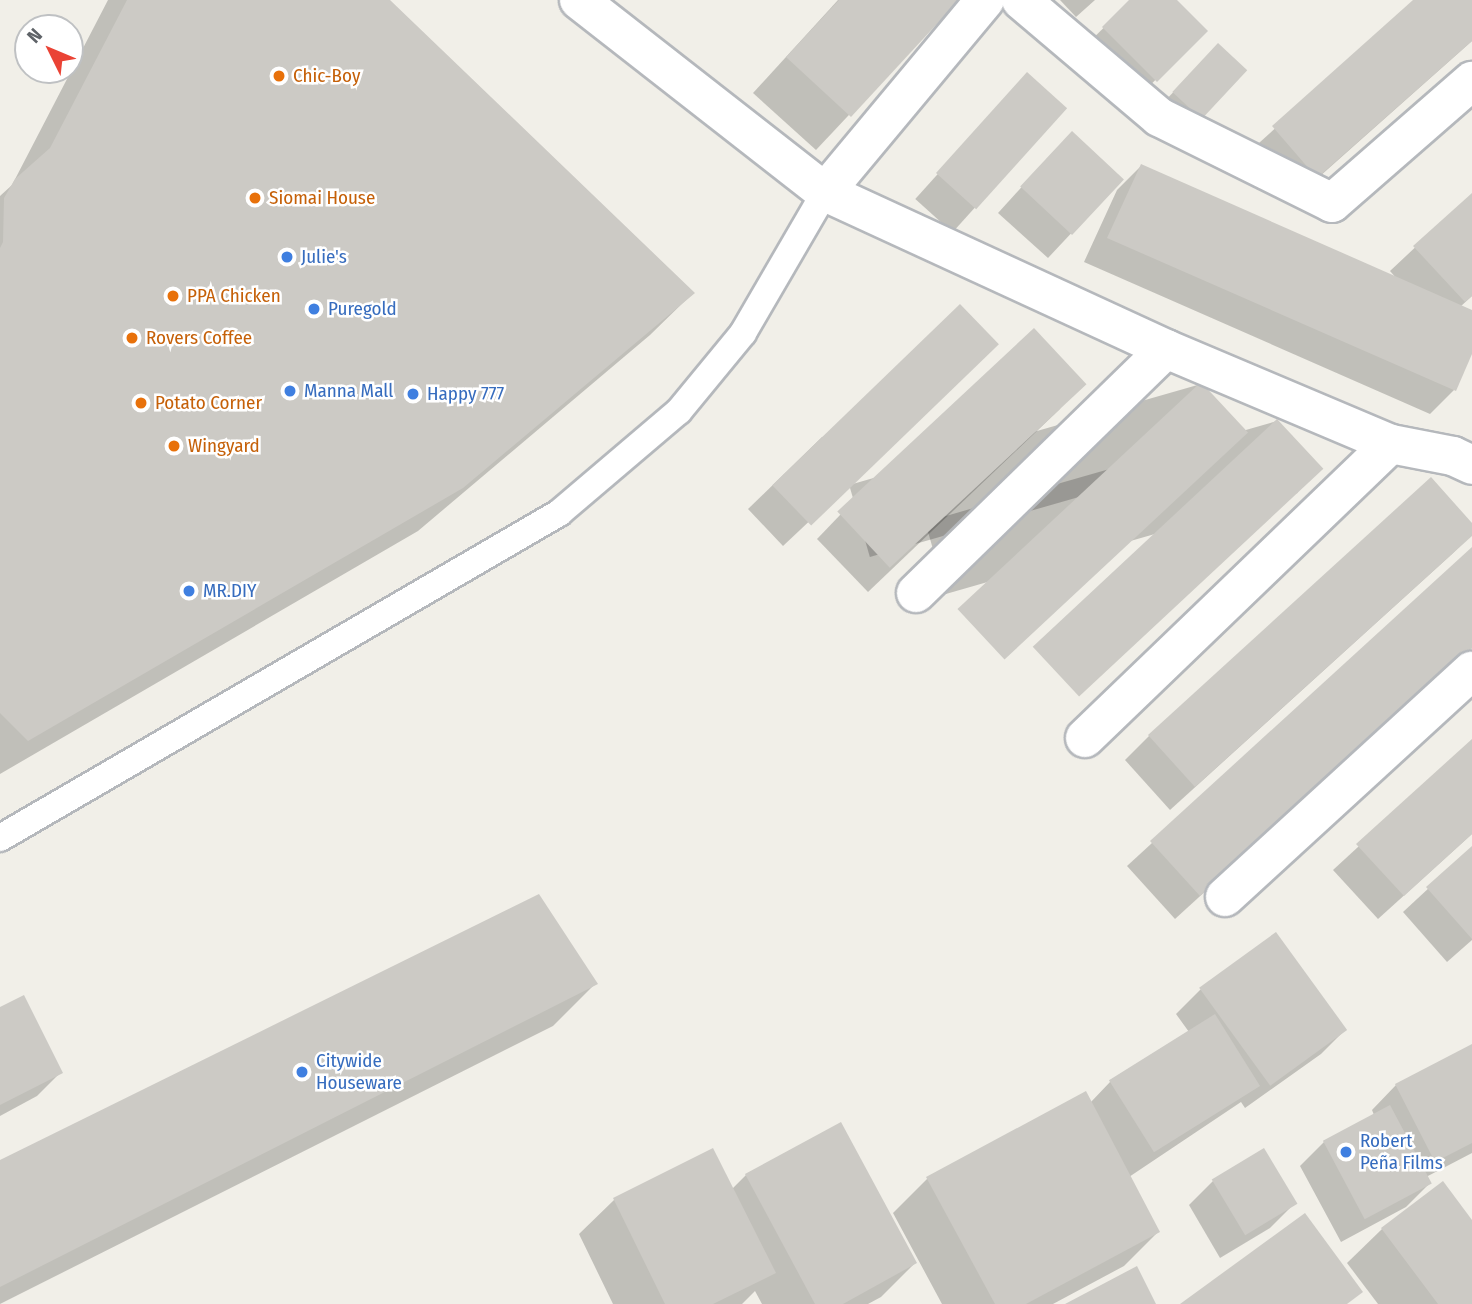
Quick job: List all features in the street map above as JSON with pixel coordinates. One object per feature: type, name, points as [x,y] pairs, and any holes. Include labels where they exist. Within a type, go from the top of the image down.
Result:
[{"type":"street","points":[[579,0],[825,192],[1166,349],[1391,444],[1466,453]]},
{"type":"street","points":[[825,192],[985,0]]},
{"type":"street","points":[[1021,0],[1159,117],[1332,203],[1472,81]]},
{"type":"street","points":[[916,593],[1166,349]]},
{"type":"street","points":[[1086,738],[1391,444]]},
{"type":"street","points":[[1225,897],[1472,671]]},
{"type":"lane","points":[[4,829],[559,513],[679,411],[743,333],[825,192]]},
{"type":"building","name":"Manna Mall","points":[[127,0],[390,0],[695,293],[463,488],[28,741],[0,713],[0,248],[3,242],[4,198],[15,179],[50,148]]},
{"type":"building","points":[[839,0],[959,0],[851,117],[786,57]]},
{"type":"building","points":[[1129,0],[1177,0],[1208,31],[1157,82],[1102,27]]},
{"type":"building","points":[[1413,0],[1472,0],[1472,41],[1317,178],[1272,126]]},
{"type":"building","points":[[1218,43],[1247,70],[1202,119],[1172,92]]},
{"type":"building","points":[[1027,72],[1067,108],[976,209],[936,173]]},
{"type":"building","points":[[1072,131],[1124,179],[1072,235],[1020,187]]},
{"type":"building","points":[[1141,164],[1472,310],[1472,354],[1456,391],[1107,238]]},
{"type":"building","points":[[1472,193],[1472,296],[1465,302],[1413,246]]},
{"type":"building","points":[[960,304],[999,344],[811,526],[772,485]]},
{"type":"building","points":[[1034,328],[1087,384],[890,568],[837,511]]},
{"type":"building","points":[[1201,382],[1248,432],[1005,660],[957,609]]},
{"type":"building","points":[[1277,419],[1323,469],[1079,697],[1033,647]]},
{"type":"building","points":[[1431,477],[1472,523],[1472,536],[1195,787],[1148,735]]},
{"type":"building","points":[[1472,547],[1472,648],[1200,896],[1150,841]]},
{"type":"building","points":[[1472,739],[1472,834],[1404,896],[1356,844]]},
{"type":"building","points":[[1472,846],[1472,939],[1426,887]]},
{"type":"building","name":"Citywide Houseware","points":[[539,894],[598,984],[0,1287],[0,1160]]},
{"type":"building","points":[[1276,932],[1347,1030],[1270,1086],[1199,988]]},
{"type":"building","points":[[24,995],[63,1073],[0,1105],[0,1007]]},
{"type":"building","points":[[1215,1014],[1260,1086],[1154,1152],[1109,1080]]},
{"type":"building","points":[[1472,1044],[1472,1143],[1435,1162],[1395,1084]]},
{"type":"building","points":[[1086,1091],[1160,1232],[1026,1304],[995,1304],[926,1177]]},
{"type":"building","points":[[1390,1105],[1432,1184],[1365,1219],[1323,1141]]},
{"type":"building","points":[[841,1122],[917,1263],[843,1304],[815,1304],[745,1174]]},
{"type":"building","points":[[713,1148],[776,1273],[713,1304],[665,1304],[613,1198]]},
{"type":"building","points":[[1264,1148],[1297,1204],[1245,1235],[1212,1179]]},
{"type":"building","points":[[1443,1181],[1472,1220],[1472,1304],[1438,1304],[1381,1228]]},
{"type":"building","points":[[1305,1213],[1363,1292],[1347,1304],[1180,1304]]},
{"type":"building","points":[[1137,1266],[1156,1304],[1065,1304]]},
{"type":"place","name":"Chic-Boy","points":[[279,76]]},
{"type":"place","name":"Siomai House","points":[[255,198]]},
{"type":"place","name":"Julie's","points":[[287,257]]},
{"type":"place","name":"PPA Chicken","points":[[173,296]]},
{"type":"place","name":"Puregold","points":[[314,309]]},
{"type":"place","name":"Rovers Coffee","points":[[132,338]]},
{"type":"place","name":"Manna Mall","points":[[290,391]]},
{"type":"place","name":"Happy 777","points":[[413,394]]},
{"type":"place","name":"Potato Corner","points":[[141,403]]},
{"type":"place","name":"Wingyard","points":[[174,446]]},
{"type":"place","name":"MR.DIY","points":[[189,591]]},
{"type":"place","name":"Citywide Houseware","points":[[302,1072]]},
{"type":"place","name":"Robert Peña Films","points":[[1346,1152]]}]
